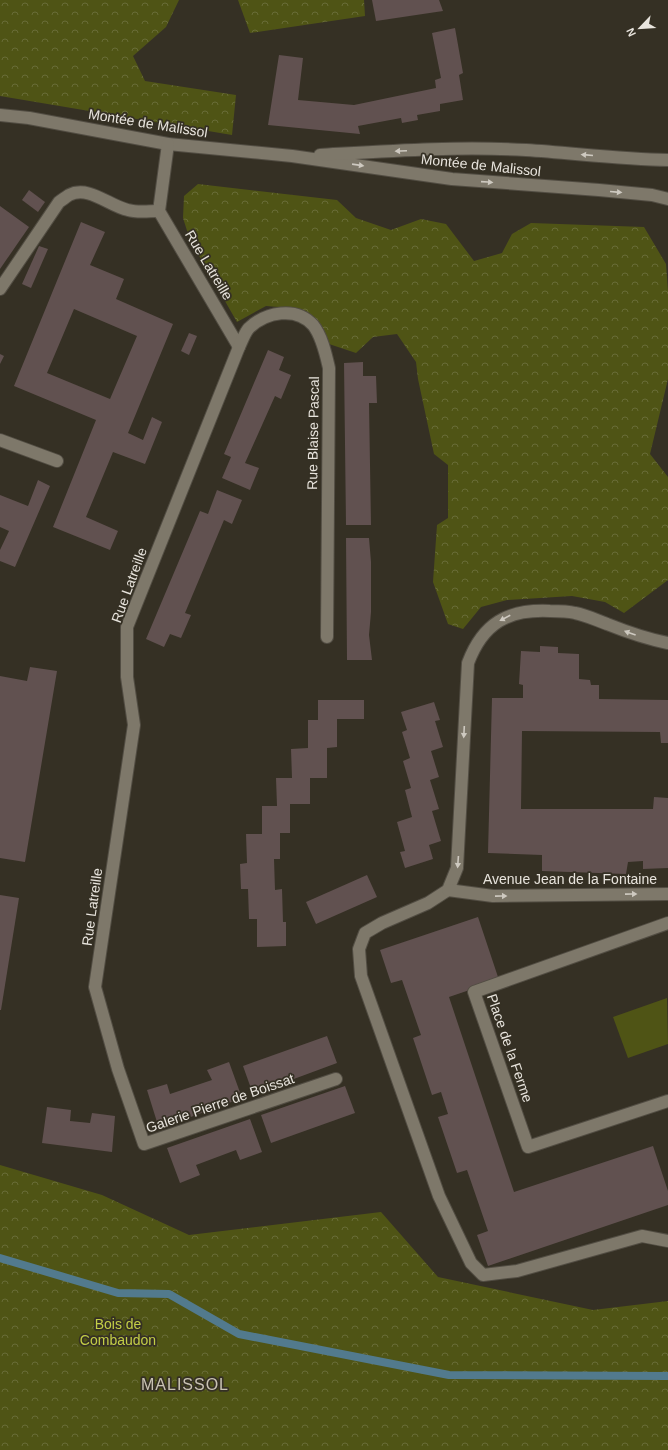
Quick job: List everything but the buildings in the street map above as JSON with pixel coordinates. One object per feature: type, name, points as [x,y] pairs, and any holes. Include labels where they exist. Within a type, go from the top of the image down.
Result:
[{"type":"street","name":"Montée de Malissol","points":[[0,115],[29,118],[168,144],[292,156],[452,179],[599,190],[652,195],[668,199]]},
{"type":"street","points":[[0,289],[59,202],[70,195],[83,192],[93,194],[115,206],[130,211],[159,211],[168,144]]},
{"type":"street","name":"Montée de Malissol","points":[[292,156],[466,149],[525,150],[640,160],[668,160]]},
{"type":"street","name":"Rue Latreille","points":[[118,1069],[95,987],[134,725],[127,677],[127,627],[239,347],[159,211]]},
{"type":"street","name":"Rue Blaise Pascal","points":[[239,347],[248,329],[263,319],[280,313],[298,314],[313,325],[324,346],[329,368],[326,638]]},
{"type":"street","points":[[0,440],[57,461]]},
{"type":"street","points":[[668,643],[632,634],[574,612],[534,610],[512,614],[494,624],[482,635],[472,650],[468,663],[458,868],[448,890],[428,903],[365,933],[359,948],[362,976],[439,1196],[471,1263],[483,1275],[517,1271],[642,1236],[668,1241]]},
{"type":"street","name":"Avenue Jean de la Fontaine","points":[[448,890],[493,896],[668,894]]},
{"type":"street","name":"Place de la Ferme","points":[[668,923],[474,992],[528,1148],[668,1102]]},
{"type":"street","name":"Galerie Pierre de Boissat","points":[[118,1069],[144,1144],[336,1079]]},
{"type":"green space","points":[[0,0],[179,0],[166,27],[133,56],[145,81],[236,95],[232,135],[0,96]]},
{"type":"green space","points":[[238,0],[364,0],[365,16],[250,33]]},
{"type":"green space","points":[[198,184],[337,200],[356,218],[391,230],[421,219],[446,224],[474,261],[502,253],[512,234],[531,223],[644,227],[666,264],[668,291],[668,379],[650,454],[668,477],[668,580],[624,613],[605,602],[572,596],[507,600],[481,607],[463,629],[448,624],[433,582],[437,525],[448,518],[448,465],[434,454],[418,379],[416,362],[397,334],[373,337],[356,353],[329,344],[316,321],[291,308],[266,306],[237,322],[190,240],[183,218],[184,196]]},
{"type":"green space","points":[[667,998],[668,1044],[628,1058],[613,1017]]},
{"type":"green space","name":"Bois de Combaudon","points":[[0,1165],[102,1195],[189,1235],[381,1212],[438,1277],[593,1310],[668,1301],[668,1450],[0,1450]]},
{"type":"waterway","points":[[0,1258],[118,1293],[169,1294],[239,1334],[449,1375],[668,1376]]},
{"type":"district","name":"MALISSOL","points":[[185,1384]]}]
